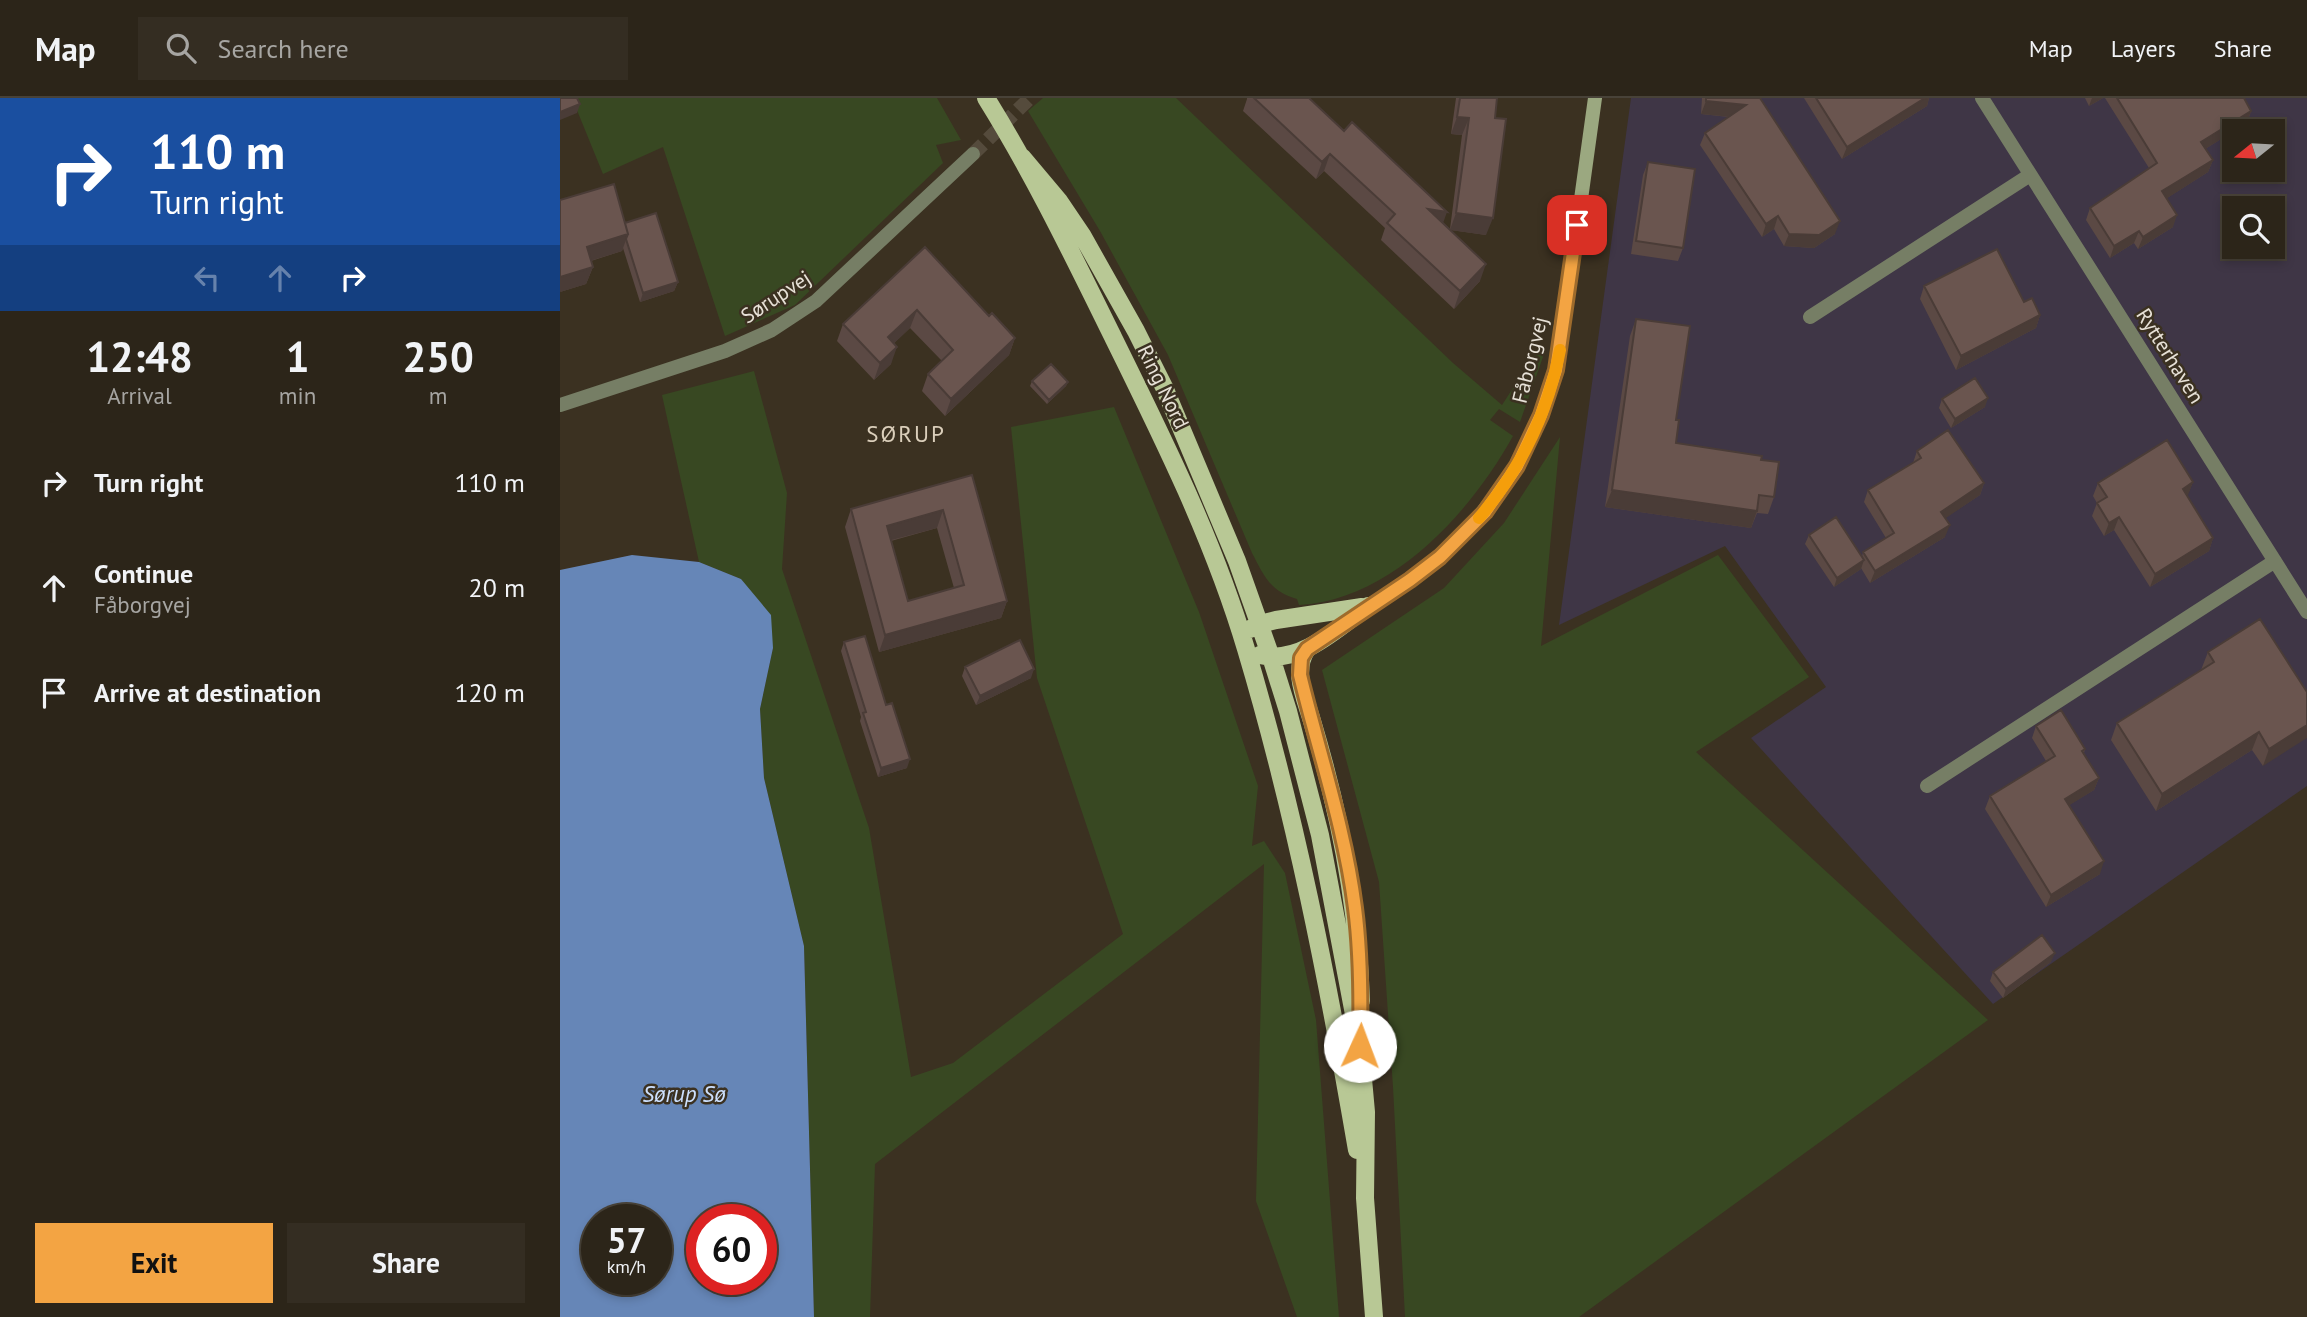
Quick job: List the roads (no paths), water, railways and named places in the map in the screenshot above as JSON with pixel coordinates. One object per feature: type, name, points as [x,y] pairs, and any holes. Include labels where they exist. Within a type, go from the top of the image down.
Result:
[{"type":"main road","name":"Ring Nord","points":[[986,98],[1022,156],[1162,436],[1207,541],[1245,646]]},
{"type":"main road","name":"Ring Nord","points":[[1022,156],[1082,234],[1136,331],[1197,463],[1260,624]]},
{"type":"main road","points":[[1365,1198],[1314,915],[1286,795],[1245,646],[1249,630],[1260,624],[1368,606]]},
{"type":"main road","points":[[1368,606],[1307,649],[1301,658],[1300,675],[1340,827],[1355,908],[1360,981],[1360,1046],[1366,1112],[1365,1198],[1374,1317]]},
{"type":"main road","points":[[1260,624],[1306,774],[1360,1046]]},
{"type":"main road","points":[[1245,646],[1258,655],[1271,657],[1307,649]]},
{"type":"street","name":"Fåborgvej","points":[[1368,606],[1424,569],[1471,527],[1500,491],[1530,440],[1549,393],[1560,351],[1595,98]]},
{"type":"street","name":"Rytterhaven","points":[[1982,98],[2307,612]]},
{"type":"street","name":"Sørupvej","points":[[560,405],[725,351],[772,330],[816,301],[973,154]]},
{"type":"street","points":[[1810,317],[2029,175]]},
{"type":"street","points":[[1927,786],[2275,561]]},
{"type":"water","name":"Sørup Sø","points":[[632,555],[699,562],[741,579],[771,615],[773,648],[760,709],[764,778],[804,946],[814,1317],[560,1317],[560,570]]},
{"type":"tunnel","points":[[973,154],[1030,98]]},
{"type":"district","name":"SØRUP","points":[[906,434]]}]
